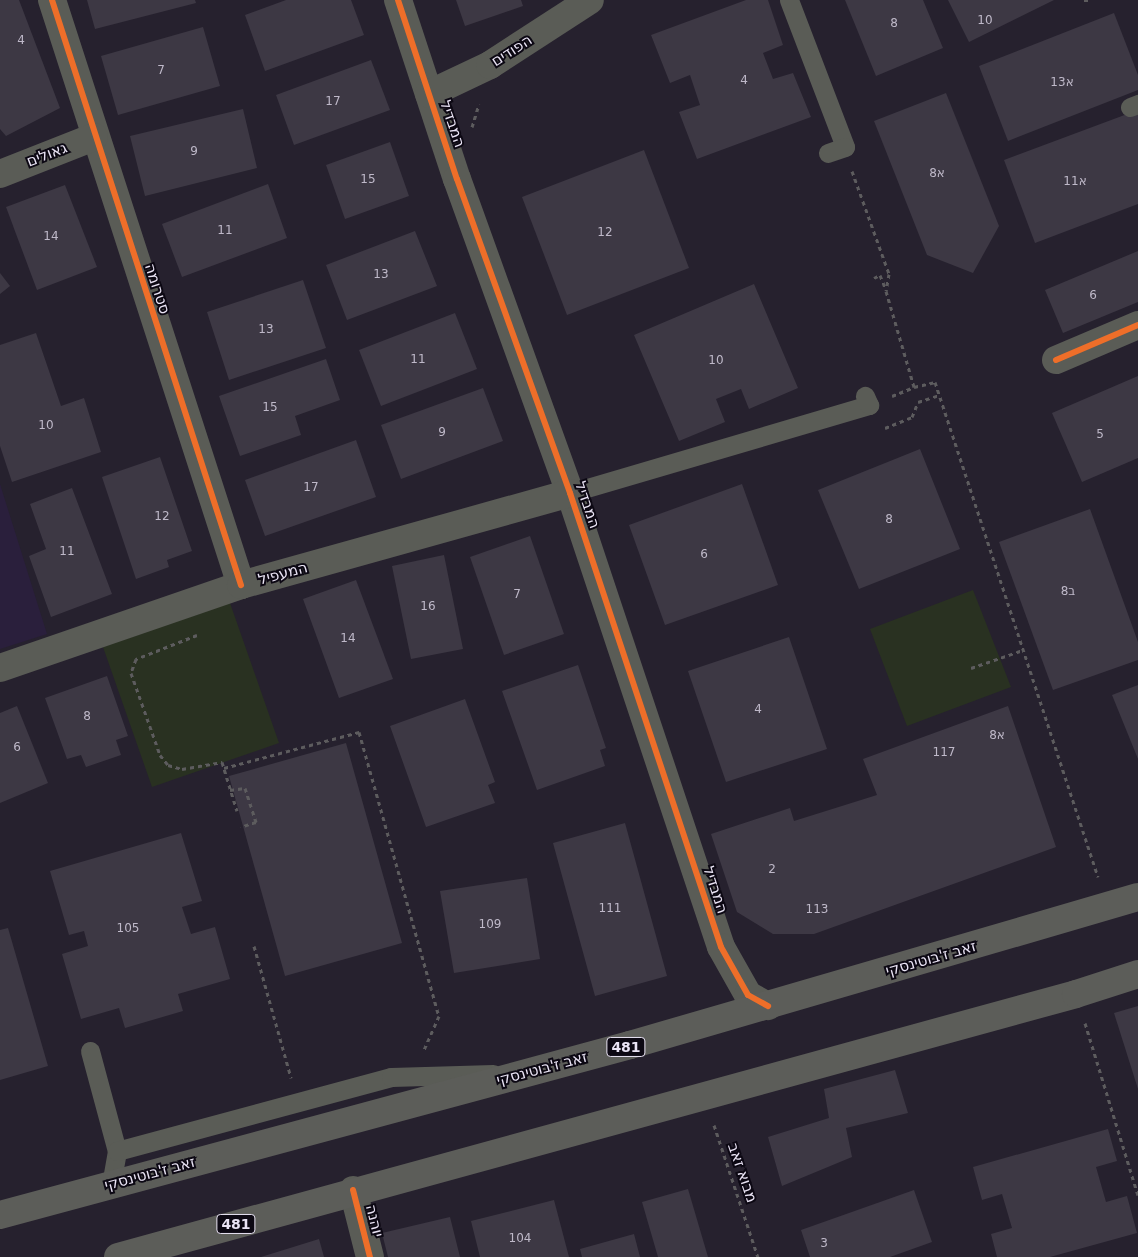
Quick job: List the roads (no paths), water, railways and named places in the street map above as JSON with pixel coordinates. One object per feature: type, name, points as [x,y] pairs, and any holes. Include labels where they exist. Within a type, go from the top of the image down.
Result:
[{"type":"main road","name":"זאב ז'בוטינסקי","points":[[0,1215],[524,1074],[768,1006],[1108,908],[1138,897]]},
{"type":"main road","name":"481","points":[[118,1257],[353,1190],[1076,994],[1138,974]]},
{"type":"main road","points":[[0,1222],[43,1203]]},
{"type":"street","name":"סטרומה","points":[[52,0],[94,137],[241,585]]},
{"type":"street","name":"המבדיל","points":[[398,0],[429,94],[570,492],[721,947],[748,995],[768,1006]]},
{"type":"street","name":"הפודים","points":[[429,94],[490,65],[590,0]]},
{"type":"street","name":"גאולים","points":[[0,174],[94,137]]},
{"type":"street","points":[[1056,360],[1138,325]]},
{"type":"street","name":"המעפיל","points":[[0,668],[241,585],[570,492]]},
{"type":"street","name":"יוהנה","points":[[353,1190],[370,1257]]},
{"type":"lane","points":[[789,0],[836,150]]},
{"type":"lane","points":[[570,492],[870,405],[865,396]]},
{"type":"lane","points":[[90,1051],[117,1151],[110,1185]]},
{"type":"lane","points":[[117,1151],[369,1082],[413,1076],[524,1074]]}]
